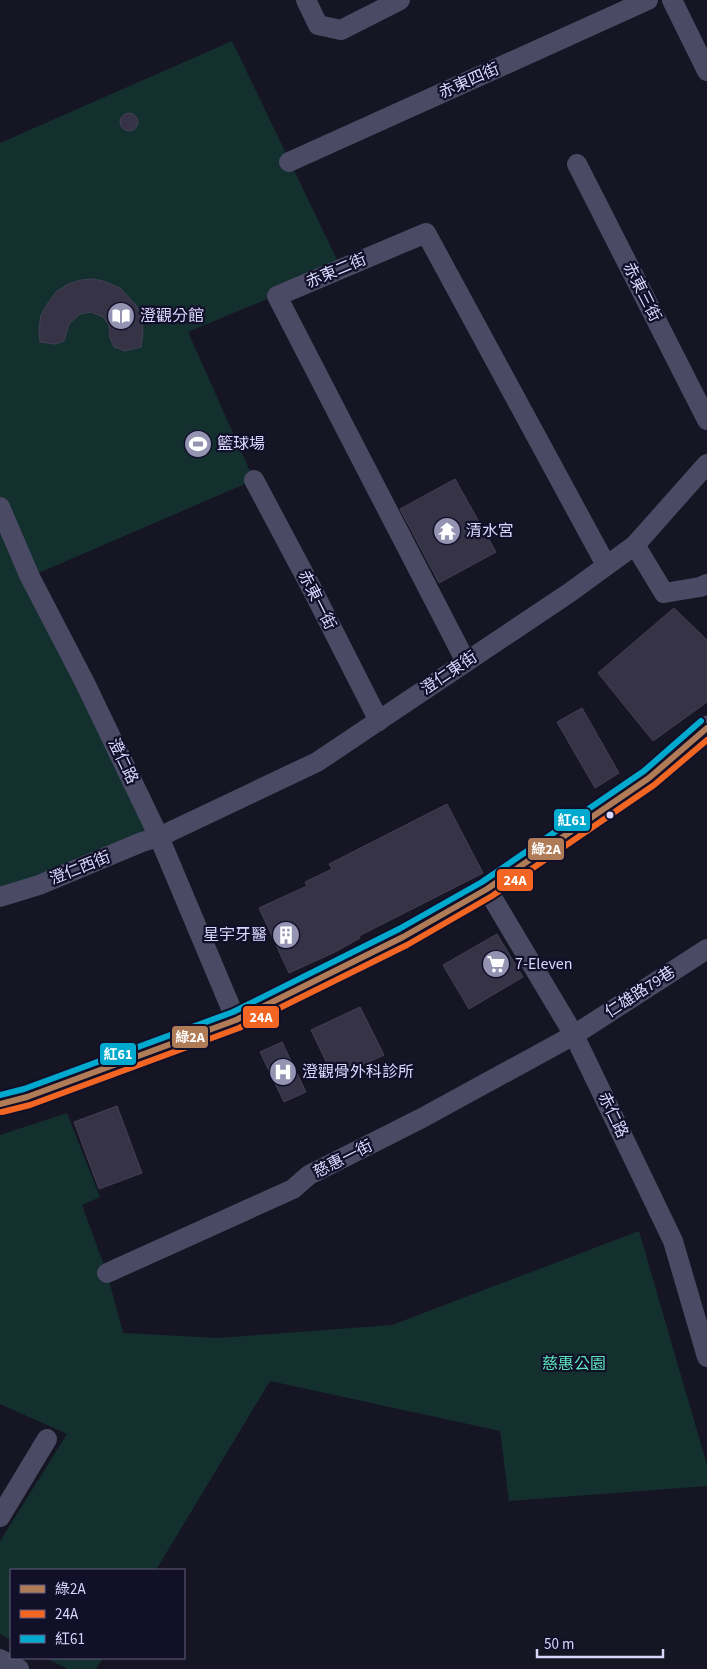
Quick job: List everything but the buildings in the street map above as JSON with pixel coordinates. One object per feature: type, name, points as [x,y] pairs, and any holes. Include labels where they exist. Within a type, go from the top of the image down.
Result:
[{"type":"street","points":[[306,0],[318,26],[341,30],[400,0]]},
{"type":"street","name":"赤東四街","points":[[289,162],[648,0]]},
{"type":"street","points":[[672,0],[707,71]]},
{"type":"street","name":"赤東三街","points":[[577,164],[707,420]]},
{"type":"street","name":"赤東二街","points":[[466,662],[277,296],[426,233],[606,566]]},
{"type":"street","name":"澄仁東街","points":[[159,837],[318,762],[569,593],[635,545],[707,464]]},
{"type":"street","name":"赤東一街","points":[[254,480],[379,721]]},
{"type":"street","name":"澄仁路","points":[[0,507],[30,577],[85,684],[159,837],[236,1020]]},
{"type":"street","points":[[635,545],[664,593],[700,587],[707,584]]},
{"type":"street","points":[[0,1104],[27,1097],[236,1020],[403,937],[486,889],[648,778],[707,728]]},
{"type":"street","name":"澄仁西街","points":[[0,897],[40,885],[142,842],[159,837]]},
{"type":"street","name":"赤仁路","points":[[486,889],[574,1035],[673,1241],[707,1357]]},
{"type":"street","name":"仁雄路79巷","points":[[574,1035],[707,949]]},
{"type":"street","name":"慈惠一街","points":[[107,1273],[293,1189],[309,1175],[422,1118],[574,1035]]},
{"type":"street","points":[[0,1517],[47,1439]]},
{"type":"street","points":[[0,1659],[19,1669]]},
{"type":"green space","points":[[232,41],[341,268],[188,332],[254,480],[34,575],[159,837],[0,897],[0,143]]},
{"type":"green space","name":"慈惠公園","points":[[67,1113],[100,1197],[82,1205],[107,1273],[123,1333],[218,1338],[392,1325],[639,1231],[707,1465],[707,1486],[509,1501],[500,1431],[270,1381],[157,1569],[10,1569],[10,1639],[0,1634],[0,1541],[67,1434],[0,1404],[0,1135]]},
{"type":"green space","points":[[48,1659],[102,1659],[96,1669],[68,1669]]},
{"type":"transit line","name":"紅61","points":[[0,1095],[24,1089],[233,1012],[399,929],[482,882],[644,771],[701,721]]},
{"type":"transit line","name":"綠2A","points":[[0,1104],[27,1097],[236,1020],[403,937],[487,889],[649,778],[707,728]]},
{"type":"transit line","name":"24A","points":[[2,1112],[30,1105],[239,1028],[407,945],[492,896],[654,785],[707,740]]},
{"type":"place","name":"澄觀分館","points":[[121,316]]},
{"type":"place","name":"籃球場","points":[[198,444]]},
{"type":"place","name":"清水宮","points":[[447,531]]},
{"type":"place","name":"星宇牙醫","points":[[286,935]]},
{"type":"place","name":"7-Eleven","points":[[496,964]]},
{"type":"place","name":"澄觀骨外科診所","points":[[283,1072]]}]
